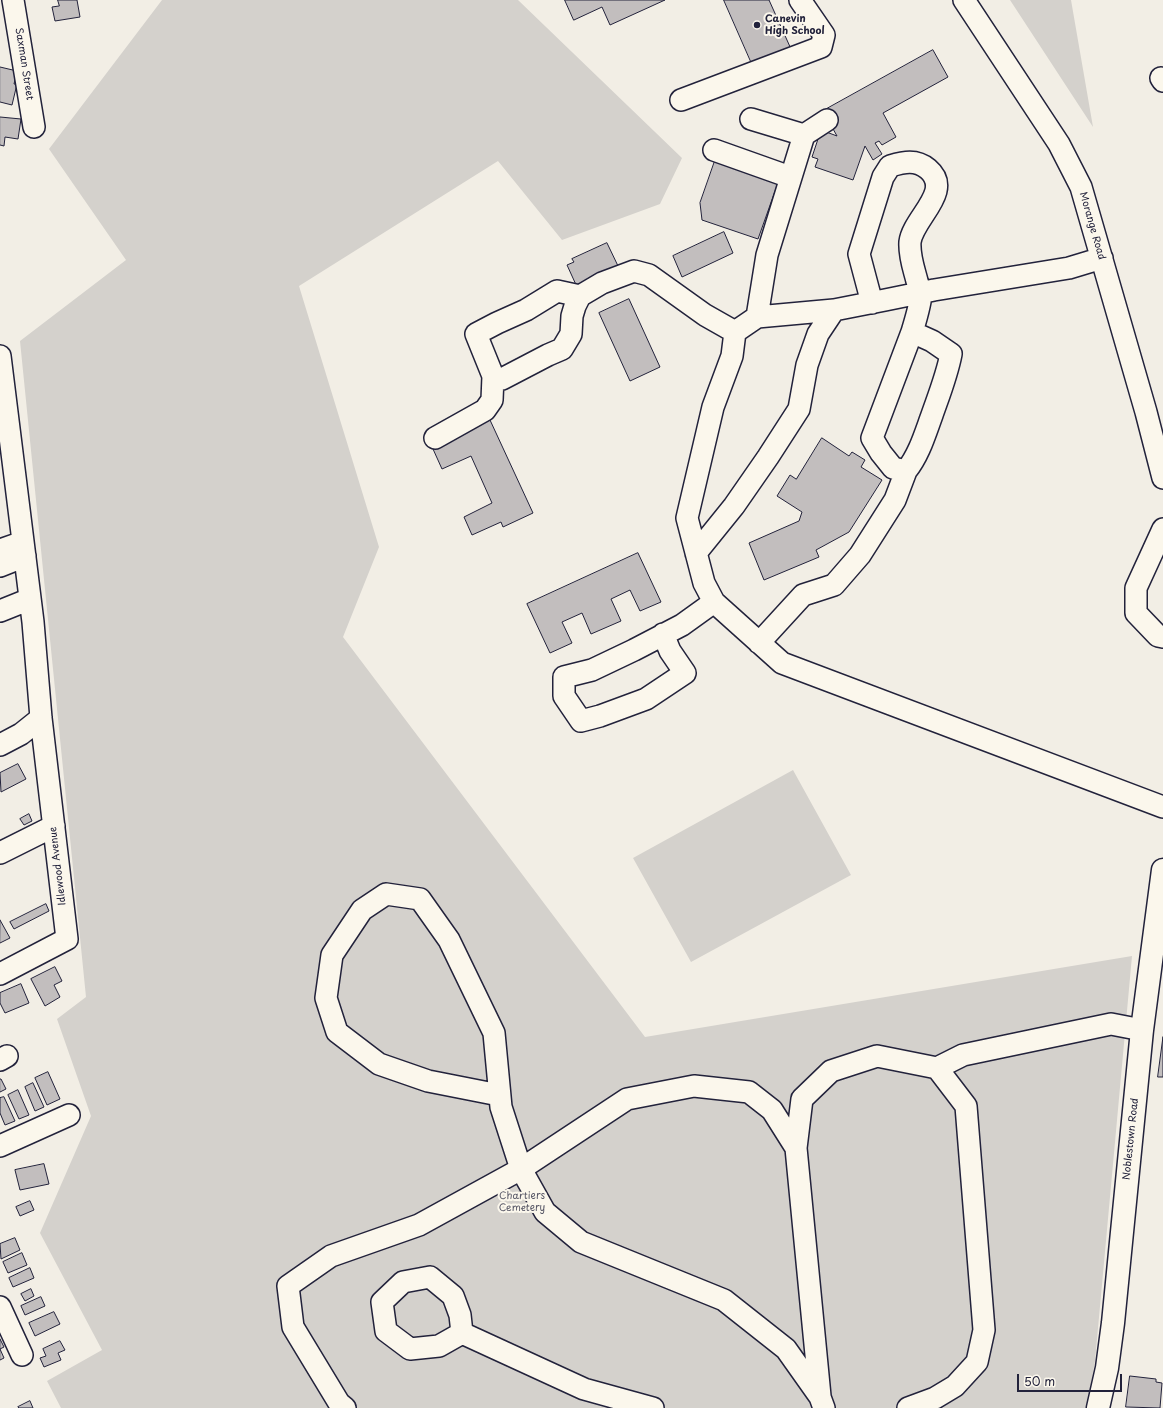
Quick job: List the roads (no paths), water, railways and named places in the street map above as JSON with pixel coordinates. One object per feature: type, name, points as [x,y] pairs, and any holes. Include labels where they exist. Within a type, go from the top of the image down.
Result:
[{"type":"main road","name":"Noblestown Road","points":[[1098,1408],[1107,1368],[1113,1323],[1142,1030],[1163,870]]},
{"type":"street","name":"Saxman Street","points":[[13,0],[34,127]]},
{"type":"street","points":[[681,100],[821,47],[824,35],[800,0]]},
{"type":"street","name":"Morange Road","points":[[964,0],[1059,144],[1081,187],[1146,412],[1163,478]]},
{"type":"street","points":[[751,119],[804,135]]},
{"type":"street","points":[[757,317],[767,255],[804,135],[827,120]]},
{"type":"street","points":[[714,150],[790,177]]},
{"type":"street","points":[[872,303],[860,254],[864,240],[883,177],[890,166],[914,162],[928,168],[937,183],[935,195],[913,230],[910,242],[911,258],[921,293],[912,332],[872,438],[881,453],[893,468],[906,471]]},
{"type":"street","points":[[1102,258],[1069,268],[921,293],[834,310],[757,317],[735,332],[732,356],[713,408],[687,518],[704,583],[714,602],[782,663],[1163,807]]},
{"type":"street","points":[[493,376],[502,378],[562,349],[571,334],[572,316],[580,296],[602,283],[634,271],[649,275],[705,315],[735,332]]},
{"type":"street","points":[[435,438],[485,410],[492,400],[493,376],[476,334],[526,310],[557,291],[580,296]]},
{"type":"street","points":[[696,552],[734,506],[799,409],[807,365],[818,334],[834,310]]},
{"type":"street","points":[[759,643],[803,595],[834,585],[860,555],[895,500],[906,471],[913,463],[922,441],[948,370],[951,354],[932,341],[912,332]]},
{"type":"street","name":"Idlewood Avenue","points":[[0,356],[8,483],[24,549],[41,718],[67,940],[0,974]]},
{"type":"street","points":[[1163,529],[1136,588],[1136,614],[1158,636],[1163,637]]},
{"type":"street","points":[[0,550],[24,549]]},
{"type":"street","points":[[0,566],[24,549]]},
{"type":"street","points":[[0,612],[30,599]]},
{"type":"street","points":[[664,634],[670,651],[685,673],[646,699],[600,716],[581,721],[564,696],[564,677],[592,670],[634,650],[664,634],[682,625],[714,602]]},
{"type":"street","points":[[0,745],[21,734],[41,718]]},
{"type":"street","points":[[0,853],[54,826]]},
{"type":"street","points":[[500,1095],[428,1081],[379,1064],[338,1032],[326,998],[332,955],[362,910],[386,894],[420,899],[449,940],[494,1033],[500,1095],[500,1107],[521,1169],[546,1212],[581,1242],[724,1300],[786,1349],[822,1402]]},
{"type":"street","points":[[772,1110],[802,1100],[831,1072],[877,1056],[937,1068],[963,1055],[1111,1024],[1142,1030]]},
{"type":"street","points":[[908,1408],[935,1398],[955,1386],[977,1362],[984,1330],[966,1106],[937,1068]]},
{"type":"street","points":[[345,1408],[339,1403],[293,1327],[288,1286],[331,1256],[419,1225],[521,1169],[627,1099],[694,1086],[748,1092],[772,1110],[796,1148]]},
{"type":"street","points":[[802,1100],[796,1148],[822,1402]]},
{"type":"street","points":[[0,1146],[69,1115]]},
{"type":"street","points":[[0,1307],[22,1355]]},
{"type":"street","points":[[462,1333],[584,1389],[653,1408]]},
{"type":"place","name":"Canevin High School","points":[[757,25]]},
{"type":"park label","name":"Chartiers Cemetery","points":[[522,1202]]}]
